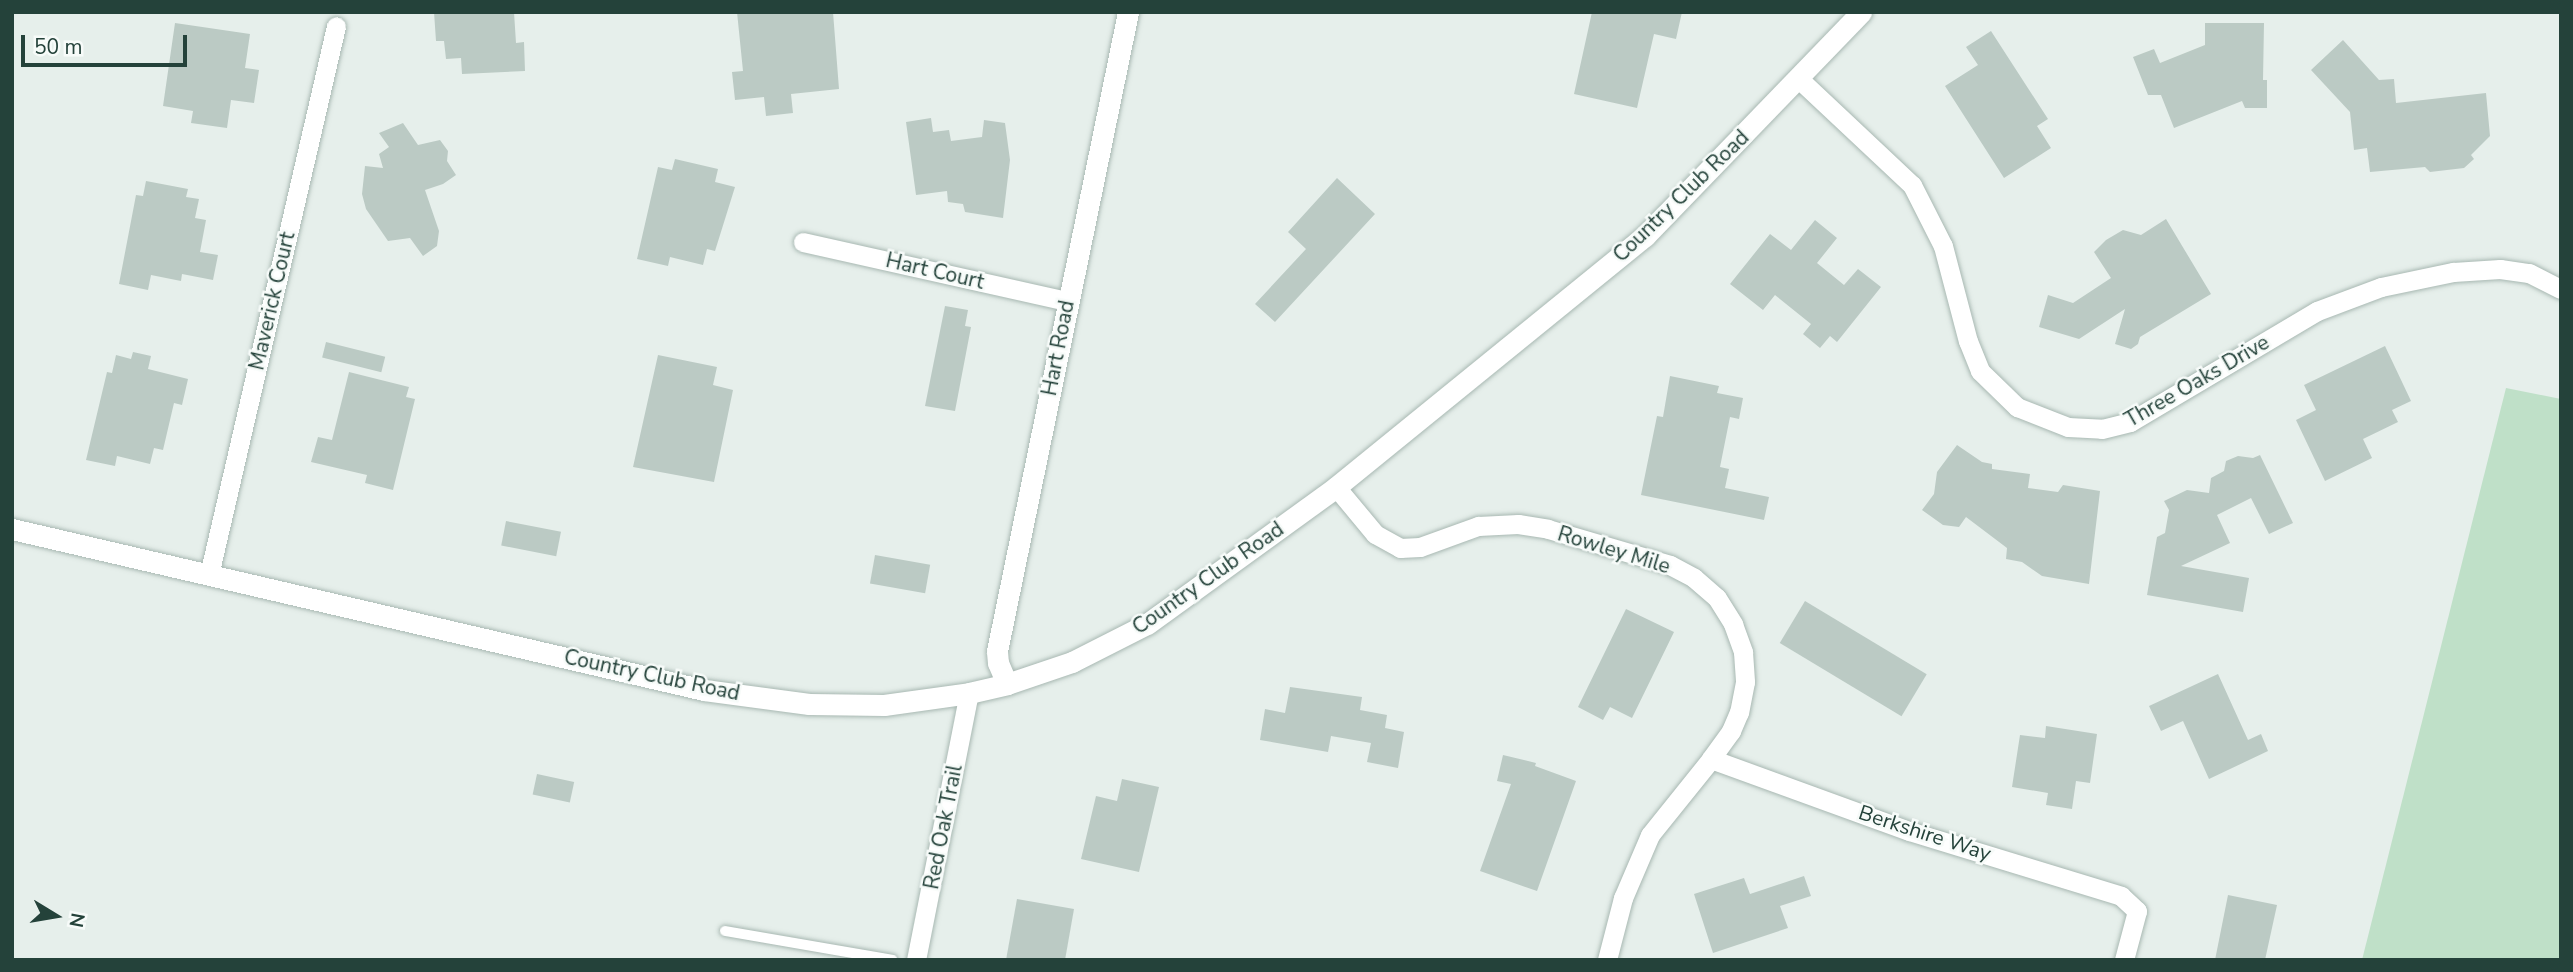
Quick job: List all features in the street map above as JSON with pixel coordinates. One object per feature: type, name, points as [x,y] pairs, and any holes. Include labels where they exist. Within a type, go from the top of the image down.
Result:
[{"type":"main road","name":"Hart Road","points":[[1007,684],[998,663],[997,651],[1128,12]]},
{"type":"main road","name":"Country Club Road","points":[[12,529],[704,690],[808,704],[884,705],[969,693],[1007,684],[1072,662],[1147,624],[1336,487],[1646,236],[1861,12]]},
{"type":"street","name":"Maverick Court","points":[[209,575],[336,26]]},
{"type":"street","name":"Three Oaks Drive","points":[[1799,79],[1899,170],[1912,186],[1943,246],[1968,341],[1980,370],[2017,407],[2068,427],[2102,429],[2130,422],[2317,311],[2381,287],[2453,272],[2500,269],[2529,273],[2560,289]]},
{"type":"street","name":"Hart Court","points":[[803,242],[1068,301]]},
{"type":"street","name":"Rowley Mile","points":[[1336,487],[1375,534],[1400,548],[1420,547],[1478,526],[1518,524],[1548,529],[1670,565],[1694,578],[1717,598],[1734,624],[1743,652],[1745,682],[1739,712],[1731,731],[1711,759],[1650,835],[1623,898],[1607,960]]},
{"type":"street","name":"Red Oak Trail","points":[[916,960],[969,693]]},
{"type":"street","name":"Berkshire Way","points":[[1711,759],[1909,831],[2121,897],[2137,911],[2124,960]]},
{"type":"lane","points":[[725,931],[893,960]]},
{"type":"green space","points":[[2506,388],[2561,399],[2561,960],[2362,960]]},
{"type":"building","points":[[434,12],[514,12],[516,43],[524,42],[525,71],[462,74],[461,58],[446,59],[444,41],[436,41]]},
{"type":"building","points":[[737,12],[833,12],[839,89],[791,94],[793,113],[766,116],[764,97],[735,100],[732,72],[743,71]]},
{"type":"building","points":[[1592,12],[1682,12],[1676,39],[1654,34],[1637,108],[1574,94]]},
{"type":"building","points":[[175,23],[250,34],[245,68],[259,70],[254,103],[231,100],[227,128],[191,123],[193,111],[163,106]]},
{"type":"building","points":[[2205,23],[2264,23],[2263,80],[2267,80],[2267,108],[2245,108],[2242,101],[2174,128],[2161,95],[2148,95],[2133,57],[2154,49],[2160,63],[2205,45]]},
{"type":"building","points":[[1991,31],[2048,119],[2037,126],[2051,148],[2004,178],[1945,86],[1978,65],[1966,47]]},
{"type":"building","points":[[2343,40],[2379,80],[2394,79],[2396,103],[2486,93],[2490,136],[2471,155],[2474,159],[2464,168],[2430,172],[2425,167],[2370,172],[2367,148],[2354,150],[2350,112],[2311,70]]},
{"type":"building","points":[[931,118],[933,132],[949,130],[951,141],[982,137],[984,120],[1005,123],[1010,160],[1003,218],[965,212],[963,204],[948,202],[947,191],[916,195],[906,122]]},
{"type":"building","points":[[403,123],[418,145],[440,140],[448,151],[447,161],[456,175],[443,184],[425,190],[439,231],[437,246],[423,256],[410,238],[388,241],[366,209],[362,194],[365,166],[383,168],[379,154],[389,147],[379,133]]},
{"type":"building","points":[[675,159],[718,169],[715,182],[735,187],[715,251],[707,249],[703,265],[670,257],[668,266],[637,259],[658,167],[672,170]]},
{"type":"building","points":[[1337,178],[1375,214],[1275,322],[1255,304],[1306,249],[1288,232]]},
{"type":"building","points":[[146,181],[188,189],[186,197],[199,199],[195,218],[206,220],[200,252],[218,255],[213,280],[182,274],[181,281],[151,275],[148,290],[119,284],[136,195],[143,196]]},
{"type":"building","points":[[2166,219],[2211,294],[2140,337],[2138,344],[2131,349],[2115,344],[2125,309],[2079,339],[2039,327],[2048,295],[2073,303],[2111,278],[2094,252],[2106,240],[2123,230],[2141,235]]},
{"type":"building","points":[[1815,220],[1837,238],[1817,263],[1844,285],[1858,269],[1881,287],[1837,342],[1830,336],[1820,348],[1803,334],[1811,324],[1775,295],[1763,310],[1730,284],[1770,234],[1791,250]]},
{"type":"building","points":[[945,306],[968,310],[965,326],[971,327],[955,411],[925,406]]},
{"type":"building","points":[[326,342],[385,357],[381,372],[322,358]]},
{"type":"building","points":[[2385,346],[2411,401],[2392,410],[2398,422],[2363,439],[2372,458],[2325,481],[2296,420],[2316,410],[2304,385]]},
{"type":"building","points":[[133,352],[151,356],[148,369],[188,379],[182,405],[174,403],[163,450],[154,448],[150,464],[117,456],[115,466],[86,460],[107,372],[112,373],[116,355],[131,359]]},
{"type":"building","points":[[658,355],[717,367],[713,385],[733,390],[714,482],[633,467]]},
{"type":"building","points":[[349,372],[409,387],[406,397],[415,399],[393,490],[365,483],[367,475],[311,462],[318,437],[332,440]]},
{"type":"building","points":[[1670,376],[1719,386],[1717,393],[1743,398],[1739,419],[1730,417],[1720,467],[1729,469],[1725,488],[1769,497],[1764,520],[1641,495],[1657,416],[1663,417]]},
{"type":"building","points":[[1957,445],[1982,462],[1992,464],[1992,469],[2030,474],[2028,488],[2058,492],[2063,485],[2100,491],[2089,584],[2042,576],[2022,562],[2006,559],[2007,548],[1966,517],[1959,527],[1943,525],[1922,510],[1934,494],[1937,472]]},
{"type":"building","points":[[2260,455],[2293,523],[2269,534],[2251,498],[2217,515],[2230,543],[2181,566],[2249,578],[2243,612],[2147,595],[2157,537],[2165,533],[2169,510],[2164,501],[2187,490],[2209,493],[2211,478],[2224,471],[2226,461],[2238,456],[2253,458]]},
{"type":"building","points":[[506,521],[561,532],[556,556],[501,546]]},
{"type":"building","points":[[875,555],[930,565],[925,593],[870,584]]},
{"type":"building","points":[[1805,601],[1927,674],[1901,716],[1780,643]]},
{"type":"building","points":[[1626,609],[1674,632],[1632,718],[1610,707],[1603,720],[1578,707]]},
{"type":"building","points":[[2218,674],[2248,740],[2261,734],[2268,751],[2209,779],[2183,721],[2161,731],[2149,706]]},
{"type":"building","points":[[1290,687],[1362,697],[1360,710],[1387,715],[1385,728],[1404,732],[1398,768],[1367,762],[1371,743],[1331,736],[1328,752],[1260,740],[1265,709],[1285,713]]},
{"type":"building","points":[[2046,726],[2097,734],[2090,783],[2076,781],[2072,809],[2046,805],[2048,793],[2012,787],[2020,735],[2045,738]]},
{"type":"building","points":[[1503,755],[1536,763],[1535,766],[1576,781],[1537,891],[1480,871],[1511,784],[1497,781]]},
{"type":"building","points":[[537,774],[574,782],[570,802],[533,795]]},
{"type":"building","points":[[1122,779],[1159,787],[1139,872],[1081,859],[1096,796],[1117,801]]},
{"type":"building","points":[[1804,876],[1811,896],[1780,906],[1788,928],[1713,953],[1694,894],[1744,878],[1750,894]]},
{"type":"building","points":[[2228,895],[2277,905],[2265,960],[2215,960]]},
{"type":"building","points":[[1017,899],[1074,909],[1065,960],[1006,960]]}]
